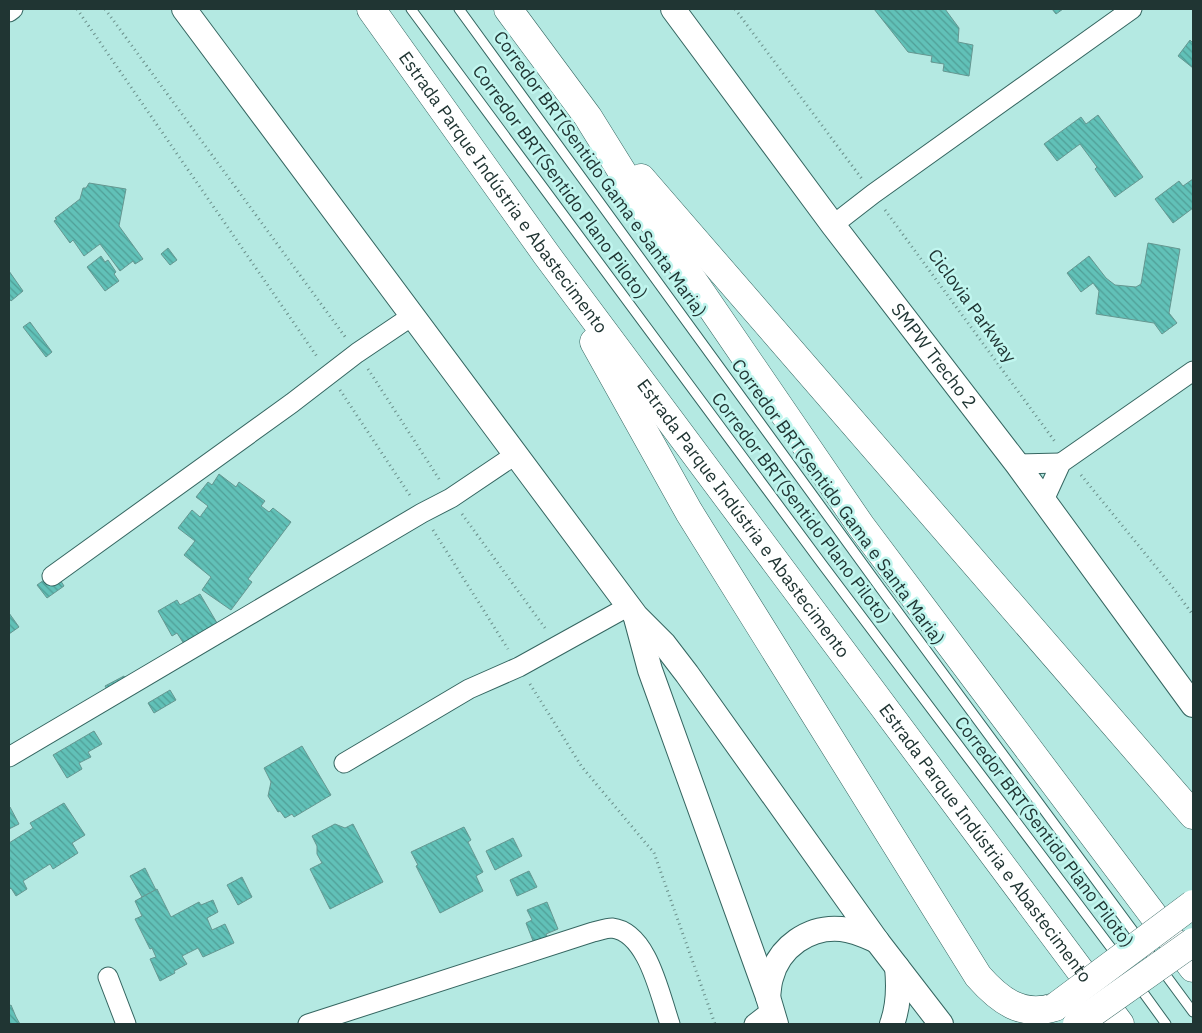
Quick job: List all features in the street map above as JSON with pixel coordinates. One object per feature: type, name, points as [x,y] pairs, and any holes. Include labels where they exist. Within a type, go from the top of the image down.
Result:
[{"type":"highway","name":"Estrada Parque Indústria e Abastecimento","points":[[371,9],[546,254],[1120,1024]]},
{"type":"highway","points":[[508,9],[588,117],[1193,815]]},
{"type":"highway","points":[[588,117],[656,228],[861,526],[1193,968]]},
{"type":"highway","points":[[546,254],[688,512],[978,976],[992,992],[1007,1002],[1022,1008],[1041,1011],[1055,1007],[1193,904]]},
{"type":"highway","points":[[1077,1024],[1193,942]]},
{"type":"street","points":[[9,12],[13,9]]},
{"type":"street","points":[[184,9],[632,611],[664,644],[687,674],[878,941],[941,1024]]},
{"type":"street","name":"SMPW Trecho 2","points":[[673,9],[833,226],[1044,500],[1193,705]]},
{"type":"street","points":[[833,226],[872,194],[1132,9]]},
{"type":"street","points":[[52,576],[300,397],[357,353],[412,316]]},
{"type":"street","points":[[1044,500],[1064,460],[1193,371]]},
{"type":"street","points":[[9,757],[422,513],[451,498],[515,455]]},
{"type":"street","points":[[1017,464],[1064,460]]},
{"type":"street","points":[[344,763],[470,689],[632,611]]},
{"type":"street","points":[[632,611],[650,670],[767,1014]]},
{"type":"street","points":[[308,1024],[592,932],[612,928],[628,935],[639,945],[648,961],[670,1024]]},
{"type":"street","points":[[767,1014],[771,978],[778,961],[790,946],[805,935],[823,929],[842,929],[878,941]]},
{"type":"street","points":[[892,1024],[897,1011],[899,990],[897,967]]},
{"type":"street","points":[[108,977],[126,1024]]},
{"type":"lane","name":"Corredor BRT(Sentido Plano Piloto)","points":[[412,9],[816,556],[1166,1024]]},
{"type":"lane","name":"Corredor BRT(Sentido Gama e Santa Maria)","points":[[459,9],[898,612],[1193,1012]]},
{"type":"path","points":[[105,9],[357,353],[451,498],[558,645]]},
{"type":"path","name":"Ciclovia Parkway","points":[[735,9],[872,194],[1064,460],[1174,589],[1193,615]]},
{"type":"building","points":[[874,9],[945,9],[959,28],[958,42],[973,45],[969,76],[943,71],[944,64],[931,62],[932,56],[908,52]]},
{"type":"building","points":[[1052,9],[1063,9],[1056,14]]},
{"type":"building","points":[[1190,40],[1193,43],[1193,68],[1178,56]]},
{"type":"building","points":[[1098,115],[1143,177],[1115,197],[1095,169],[1097,167],[1080,144],[1057,161],[1044,144],[1081,117],[1086,124]]},
{"type":"building","points":[[1193,179],[1193,208],[1173,223],[1155,199],[1179,181],[1183,186]]},
{"type":"building","points":[[89,183],[126,189],[119,226],[143,259],[135,264],[133,261],[120,271],[100,244],[84,256],[73,240],[70,243],[54,221],[57,219],[55,218],[80,199],[83,188],[86,188]]},
{"type":"building","points":[[1148,243],[1180,249],[1169,313],[1177,323],[1162,334],[1154,323],[1096,314],[1099,291],[1093,283],[1081,292],[1067,273],[1089,256],[1106,278],[1115,285],[1136,287],[1141,284]]},
{"type":"building","points":[[168,248],[177,260],[170,265],[161,254]]},
{"type":"building","points":[[101,256],[105,262],[108,260],[116,272],[114,274],[119,281],[105,291],[87,267]]},
{"type":"building","points":[[9,271],[23,291],[11,301],[9,298]]},
{"type":"building","points":[[30,322],[52,352],[46,357],[23,327]]},
{"type":"building","points":[[219,474],[236,487],[239,482],[265,501],[261,506],[269,512],[273,508],[291,522],[248,579],[252,582],[231,610],[202,590],[211,577],[184,555],[195,541],[178,528],[192,510],[200,517],[208,506],[196,497],[208,482],[212,485]]},
{"type":"building","points":[[55,572],[64,586],[47,598],[37,585]]},
{"type":"building","points":[[200,594],[220,628],[186,647],[177,633],[172,636],[158,611],[177,600],[180,605]]},
{"type":"building","points":[[9,613],[19,627],[9,634]]},
{"type":"building","points":[[124,676],[130,687],[112,698],[105,686]]},
{"type":"building","points":[[170,690],[176,700],[154,713],[148,703]]},
{"type":"building","points":[[94,731],[102,744],[88,752],[91,757],[79,763],[82,769],[67,778],[53,755]]},
{"type":"building","points":[[302,746],[331,795],[294,817],[292,814],[285,818],[280,811],[278,812],[268,796],[271,782],[264,768]]},
{"type":"building","points":[[64,803],[85,835],[72,843],[78,853],[53,869],[50,864],[23,881],[27,889],[16,896],[11,888],[9,890],[9,843],[33,828],[30,823]]},
{"type":"building","points":[[9,808],[19,824],[9,829]]},
{"type":"building","points":[[335,824],[345,828],[353,824],[383,882],[330,909],[310,869],[322,863],[317,854],[317,846],[312,836]]},
{"type":"building","points":[[464,827],[471,840],[468,842],[483,872],[476,876],[483,891],[440,913],[411,852]]},
{"type":"building","points":[[513,838],[522,856],[495,870],[486,851]]},
{"type":"building","points":[[145,868],[156,890],[142,897],[130,876]]},
{"type":"building","points":[[529,871],[537,887],[517,896],[510,880]]},
{"type":"building","points":[[242,877],[252,897],[238,905],[227,885]]},
{"type":"building","points":[[157,889],[171,917],[199,902],[201,905],[213,900],[218,912],[207,918],[212,930],[225,924],[234,943],[203,957],[198,948],[182,956],[187,964],[160,981],[150,959],[156,957],[135,919],[142,916],[135,901]]},
{"type":"building","points":[[547,902],[558,929],[546,934],[549,940],[535,946],[526,923],[532,920],[527,910]]},
{"type":"building","points":[[11,1005],[20,1024],[9,1024],[9,1006]]}]
